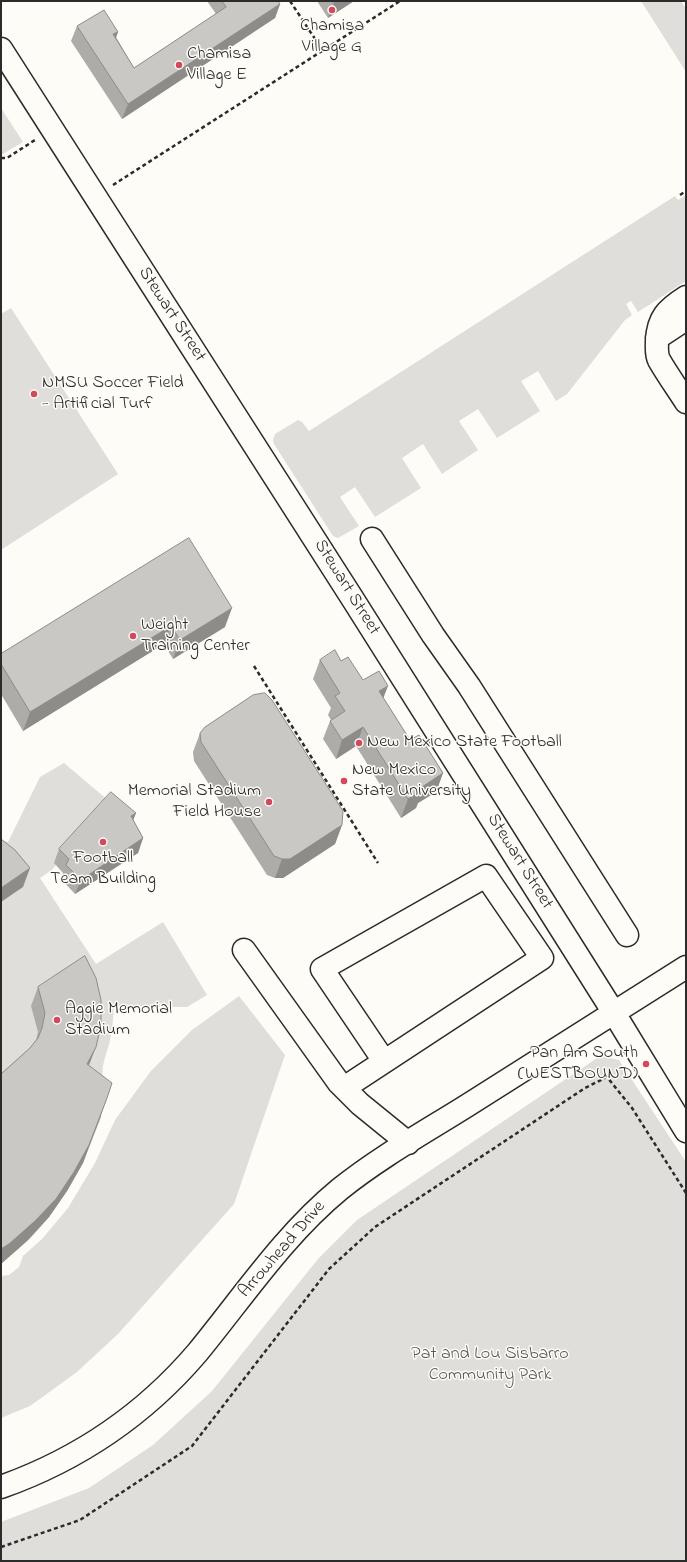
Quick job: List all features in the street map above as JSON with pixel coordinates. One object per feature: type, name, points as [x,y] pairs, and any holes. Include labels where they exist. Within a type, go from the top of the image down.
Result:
[{"type":"street","name":"Stewart Street","points":[[1,49],[215,383],[614,1013],[686,1131]]},
{"type":"street","points":[[686,297],[670,308],[663,317],[658,328],[657,338],[658,358],[686,402]]},
{"type":"street","points":[[657,338],[686,319]]},
{"type":"street","points":[[372,538],[433,635],[469,686],[627,935]]},
{"type":"street","points":[[344,1088],[384,1062],[542,958],[486,876],[322,969],[384,1062]]},
{"type":"street","points":[[244,950],[344,1088],[360,1104],[408,1143]]},
{"type":"street","name":"Arrowhead Drive","points":[[1,1487],[24,1479],[79,1453],[134,1414],[155,1397],[195,1354],[297,1230],[317,1209],[341,1188],[408,1143],[686,967]]},
{"type":"path","points":[[290,1],[323,51]]},
{"type":"path","points":[[113,185],[400,1]]},
{"type":"path","points":[[1,158],[7,158],[34,140],[39,146]]},
{"type":"path","points":[[680,195],[686,192]]},
{"type":"path","points":[[254,666],[378,864]]},
{"type":"path","points":[[311,768],[316,765]]},
{"type":"path","points":[[1,1547],[80,1520],[192,1446],[329,1269],[375,1227],[585,1088],[607,1077],[632,1108],[686,1193]]},
{"type":"green space","points":[[641,1],[681,1],[686,9],[686,72]]},
{"type":"green space","points":[[1,108],[23,142],[1,155]]},
{"type":"green space","points":[[686,195],[686,281],[638,312],[631,301],[626,304],[632,315],[625,320],[567,394],[556,401],[538,371],[521,381],[540,411],[497,438],[478,409],[459,421],[478,450],[442,474],[423,444],[402,458],[421,488],[375,517],[355,487],[340,497],[359,526],[338,538],[333,536],[274,444],[273,440],[275,434],[298,420],[302,422],[309,431],[675,196],[678,200]]},
{"type":"green space","name":"NMSU Soccer Field - Artificial Turf","points":[[11,308],[118,474],[1,550],[1,314]]},
{"type":"green space","name":"Aggie Memorial Stadium","points":[[64,763],[109,801],[52,870],[40,878],[96,964],[163,922],[207,995],[187,1007],[114,1006],[113,1024],[103,1070],[105,1102],[78,1171],[57,1206],[45,1222],[32,1237],[1,1262],[1,840],[8,842],[40,777]]},
{"type":"green space","points":[[239,996],[285,1055],[234,1204],[118,1334],[77,1372],[30,1406],[1,1418],[1,1276],[9,1275],[19,1267],[23,1256],[42,1239],[68,1208],[95,1163],[115,1120],[151,1071],[192,1030]]},
{"type":"green space","name":"Pat and Lou Sisbarro Community Park","points":[[600,1056],[619,1060],[686,1162],[686,1561],[1,1561],[1,1522],[89,1488],[153,1445],[212,1391],[318,1259],[357,1220]]},
{"type":"building","points":[[222,1],[278,1],[280,4],[128,104],[77,26],[104,10],[118,32],[113,34],[134,68],[226,7]]},
{"type":"building","name":"Weight Training Center","points":[[189,538],[232,608],[180,640],[171,626],[30,712],[1,664],[1,654]]},
{"type":"building","points":[[335,650],[341,661],[348,657],[363,680],[379,671],[388,686],[379,691],[410,740],[419,735],[443,773],[422,787],[423,790],[408,799],[363,727],[342,740],[330,721],[345,711],[335,696],[340,693],[320,660]]},
{"type":"building","name":"Memorial Stadium Field House","points":[[265,693],[272,700],[343,811],[342,825],[290,859],[282,859],[274,856],[201,742],[200,733],[205,727],[253,695]]},
{"type":"building","name":"Football Team Building","points":[[111,792],[136,813],[131,816],[143,838],[81,880],[66,865],[69,859],[59,849]]},
{"type":"building","points":[[1,839],[15,850],[30,868],[1,888]]},
{"type":"building","points":[[85,956],[96,978],[101,1000],[101,1025],[96,1047],[87,1064],[112,1083],[89,1145],[74,1172],[56,1199],[35,1221],[9,1244],[1,1249],[1,1074],[30,1048],[38,1038],[45,1013],[38,987]]},
{"type":"place","name":"Chamisa Village G","points":[[332,10]]},
{"type":"place","name":"Chamisa Village E","points":[[179,65]]},
{"type":"place","name":"NMSU Soccer Field - Artificial Turf","points":[[34,394]]},
{"type":"place","name":"Weight Training Center","points":[[133,636]]},
{"type":"place","name":"New Mexico State Football","points":[[359,743]]},
{"type":"place","name":"New Mexico State University","points":[[344,781]]},
{"type":"place","name":"Memorial Stadium Field House","points":[[269,802]]},
{"type":"place","name":"Football Team Building","points":[[103,842]]},
{"type":"place","name":"Aggie Memorial Stadium","points":[[57,1020]]},
{"type":"place","name":"Pan Am South (WESTBOUND)","points":[[646,1064]]}]
